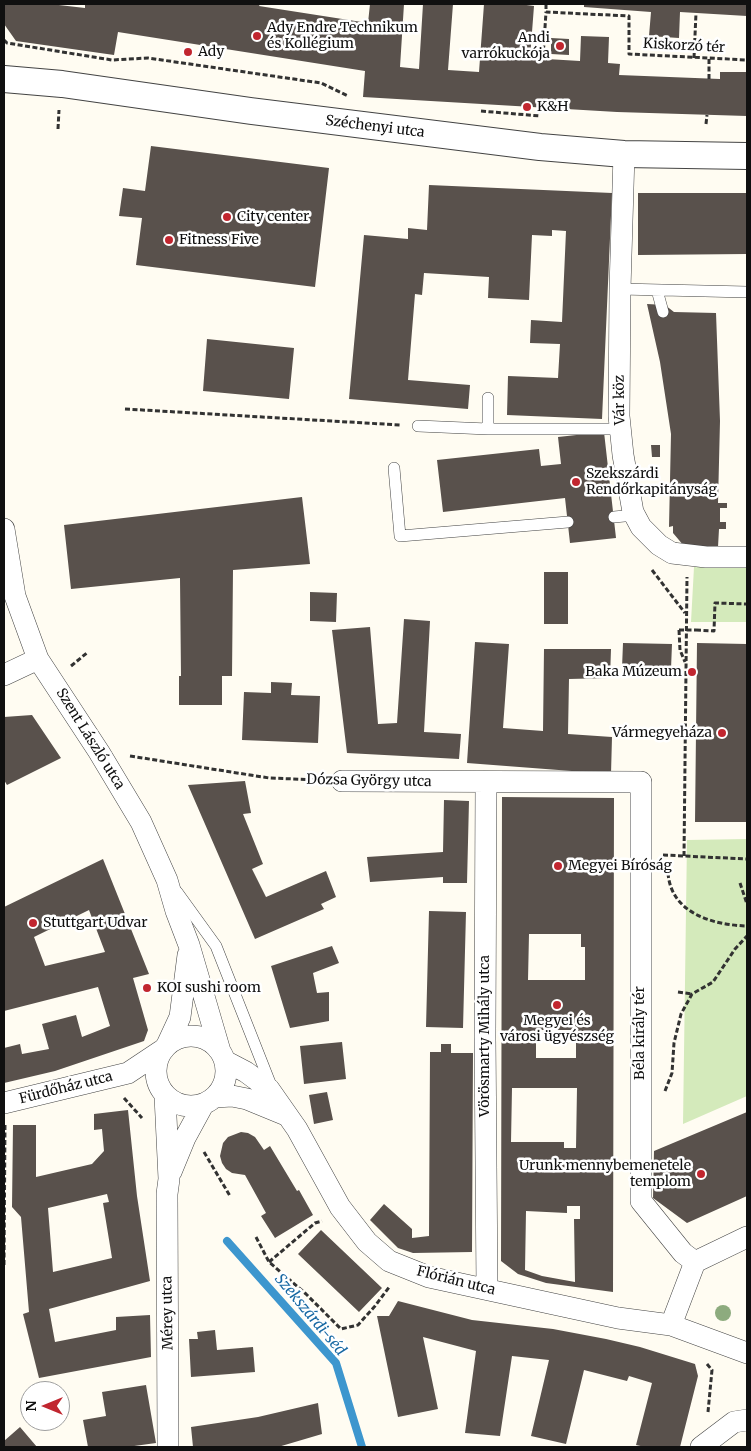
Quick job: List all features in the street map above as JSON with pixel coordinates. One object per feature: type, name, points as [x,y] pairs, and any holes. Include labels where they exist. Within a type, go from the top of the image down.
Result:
[{"type":"street","name":"Széchenyi utca","points":[[4,79],[62,84],[250,111],[540,147],[624,154],[747,156]]},
{"type":"street","name":"Vár köz","points":[[624,154],[620,289],[620,429],[629,493],[635,515],[641,526],[659,545],[672,553],[687,546],[747,557]]},
{"type":"street","name":"Szent László utca","points":[[4,528],[15,596],[38,659],[99,752],[141,822],[167,880],[223,1056]]},
{"type":"street","points":[[4,675],[38,659]]},
{"type":"street","name":"Dózsa György utca","points":[[342,781],[641,782]]},
{"type":"street","name":"Vörösmarty Mihály utca","points":[[486,782],[485,1036],[487,1289]]},
{"type":"street","name":"Béla király tér","points":[[641,782],[641,1202],[683,1253],[695,1262]]},
{"type":"street","name":"Szent László utca","points":[[164,1048],[180,1017],[189,945]]},
{"type":"street","points":[[209,1101],[221,1090],[225,1081],[226,1071],[223,1056],[212,1042],[201,1037],[177,1038],[164,1048],[156,1062],[156,1075],[162,1091],[173,1102],[182,1106],[193,1107],[232,1096],[282,1108]]},
{"type":"street","name":"Fürdőház utca","points":[[4,1114],[128,1073],[164,1048]]},
{"type":"street","name":"Flórián utca","points":[[223,1056],[269,1089],[297,1129],[340,1207],[367,1242],[389,1261],[429,1277],[618,1318],[671,1325]]},
{"type":"street","name":"Fürdőház utca","points":[[128,1073],[162,1091]]},
{"type":"street","name":"Mérey utca","points":[[162,1091],[169,1179],[167,1194],[168,1447]]},
{"type":"street","name":"Mérey utca","points":[[169,1179],[185,1138],[209,1101]]},
{"type":"street","points":[[747,1237],[695,1262],[671,1325],[747,1353]]},
{"type":"street","points":[[700,1447],[734,1422],[747,1420]]},
{"type":"lane","points":[[620,289],[747,292]]},
{"type":"lane","points":[[657,290],[662,312]]},
{"type":"lane","points":[[488,398],[488,430]]},
{"type":"lane","points":[[418,426],[488,430],[620,429]]},
{"type":"lane","points":[[394,468],[400,536],[568,522]]},
{"type":"lane","points":[[614,517],[635,515]]},
{"type":"lane","points":[[167,880],[216,946],[282,1108]]},
{"type":"path","points":[[543,58],[546,4]]},
{"type":"path","points":[[546,12],[629,16],[629,10]]},
{"type":"path","points":[[694,58],[696,13]]},
{"type":"path","name":"Kiskorzó tér","points":[[629,16],[629,54],[747,60]]},
{"type":"path","points":[[4,40],[7,43],[112,60],[148,58],[321,83],[352,98]]},
{"type":"path","points":[[708,79],[709,58]]},
{"type":"path","points":[[473,111],[540,116]]},
{"type":"path","points":[[706,124],[707,115]]},
{"type":"path","points":[[125,409],[418,426]]},
{"type":"path","points":[[684,856],[687,546]]},
{"type":"path","points":[[686,665],[680,650],[679,630],[714,631],[715,603],[747,604]]},
{"type":"path","name":"Dózsa György utca","points":[[99,752],[269,778],[342,781]]},
{"type":"path","points":[[640,854],[747,859]]},
{"type":"path","points":[[668,873],[668,880],[676,898],[685,907],[702,918],[723,925],[747,926]]},
{"type":"path","points":[[740,882],[747,904]]},
{"type":"path","points":[[640,1090],[666,1091],[672,1072],[674,1043],[681,1014],[692,994],[713,982],[735,949],[747,936]]},
{"type":"path","points":[[678,992],[692,994]]},
{"type":"path","points":[[4,1114],[4,1265]]},
{"type":"path","points":[[269,1262],[315,1223],[321,1222],[340,1207]]},
{"type":"path","points":[[256,1236],[269,1262],[306,1294],[341,1329],[358,1324],[376,1306],[401,1266]]},
{"type":"path","points":[[706,1363],[712,1370],[707,1412],[715,1411]]},
{"type":"green space","points":[[694,567],[747,568],[747,622],[691,622]]},
{"type":"green space","points":[[747,839],[747,1096],[683,1124],[687,840]]},
{"type":"building","points":[[4,4],[50,4],[85,8],[85,4],[260,4],[259,6],[368,23],[370,4],[404,4],[400,67],[419,69],[423,4],[453,4],[448,70],[479,72],[484,4],[534,6],[530,58],[580,61],[581,36],[609,37],[608,63],[620,64],[619,75],[720,79],[720,72],[747,72],[747,116],[617,112],[363,97],[365,71],[118,32],[114,55],[16,41],[4,24]]},
{"type":"building","points":[[584,4],[747,4],[747,16],[680,12],[679,38],[649,36],[651,12],[584,7]]},
{"type":"building","name":"Andi varrókuckója","points":[[551,38],[569,39],[569,55],[551,54]]},
{"type":"building","name":"City center","points":[[151,146],[329,168],[315,287],[136,265],[142,218],[119,216],[123,188],[145,191]]},
{"type":"building","points":[[429,185],[612,193],[602,419],[507,415],[508,376],[558,378],[560,344],[530,343],[531,320],[562,322],[566,231],[552,230],[552,236],[532,235],[529,300],[488,298],[489,277],[424,273],[422,295],[415,294],[408,380],[470,385],[468,409],[349,399],[364,235],[408,239],[408,228],[427,230]]},
{"type":"building","points":[[638,193],[747,193],[747,254],[638,255]]},
{"type":"building","points":[[647,304],[665,305],[674,312],[716,313],[720,421],[718,503],[727,503],[727,508],[720,508],[720,522],[726,522],[726,529],[719,529],[718,547],[684,546],[673,533],[673,526],[669,527],[671,434],[660,362]]},
{"type":"building","points":[[207,339],[294,348],[289,399],[203,391]]},
{"type":"building","points":[[604,432],[616,538],[570,543],[565,498],[443,512],[437,460],[539,449],[541,466],[561,464],[558,437]]},
{"type":"building","points":[[651,445],[660,445],[660,457],[652,457]]},
{"type":"building","points":[[302,497],[310,564],[233,570],[232,676],[222,676],[222,705],[179,705],[179,676],[181,676],[180,578],[71,589],[64,525]]},
{"type":"building","points":[[544,572],[568,572],[568,624],[544,624]]},
{"type":"building","points":[[310,592],[337,593],[336,622],[310,621]]},
{"type":"building","points":[[404,619],[430,621],[424,732],[461,734],[459,759],[347,753],[332,630],[370,627],[378,724],[397,723]]},
{"type":"building","points":[[475,642],[509,644],[503,728],[543,731],[544,649],[611,649],[610,678],[569,679],[568,734],[612,737],[611,774],[467,763]]},
{"type":"building","points":[[623,643],[672,644],[671,669],[622,668]]},
{"type":"building","name":"Vármegyeháza","points":[[697,643],[747,644],[747,822],[695,822]]},
{"type":"building","points":[[271,682],[292,683],[291,695],[320,696],[318,743],[242,740],[244,692],[271,693]]},
{"type":"building","points":[[32,715],[61,758],[7,785],[4,780],[4,717]]},
{"type":"building","points":[[245,781],[251,813],[243,814],[263,864],[252,869],[266,897],[326,871],[336,897],[321,904],[324,909],[255,939],[188,785]]},
{"type":"building","points":[[502,797],[614,798],[613,1292],[546,1283],[518,1274],[501,1261]],"holes":[[[529,934],[581,934],[581,947],[585,947],[585,980],[528,980]],[[536,1030],[576,1030],[576,1058],[536,1058]],[[512,1088],[577,1088],[576,1148],[564,1148],[564,1142],[511,1142]],[[567,1206],[580,1206],[580,1219],[574,1219],[575,1282],[542,1276],[525,1270],[526,1211],[567,1213]]]},
{"type":"building","points":[[444,800],[469,801],[467,883],[443,883],[443,877],[370,882],[367,857],[443,852]]},
{"type":"building","name":"Stuttgart Udvar","points":[[103,859],[149,974],[133,978],[148,1030],[144,1041],[55,1071],[4,1083],[4,1048],[20,1044],[22,1054],[49,1049],[42,1024],[76,1015],[82,1037],[110,1026],[98,987],[4,1011],[4,907]],"holes":[[[89,910],[105,952],[45,966],[34,937]]]},
{"type":"building","points":[[429,911],[466,912],[463,1028],[426,1027]]},
{"type":"building","points":[[332,946],[339,963],[313,973],[317,993],[329,992],[329,1021],[290,1028],[271,966]]},
{"type":"building","points":[[342,1042],[346,1079],[304,1084],[300,1046]]},
{"type":"building","points":[[441,1044],[451,1044],[451,1053],[473,1053],[472,1252],[413,1253],[398,1248],[370,1220],[384,1204],[412,1229],[412,1238],[429,1236],[430,1052],[441,1052]]},
{"type":"building","points":[[327,1092],[333,1120],[314,1124],[309,1095]]},
{"type":"building","points":[[128,1110],[137,1196],[150,1281],[49,1309],[55,1342],[116,1330],[116,1317],[150,1315],[151,1357],[39,1378],[23,1314],[29,1312],[21,1217],[12,1207],[13,1125],[36,1125],[36,1177],[92,1164],[104,1151],[102,1129],[94,1130],[94,1114]],"holes":[[[107,1194],[109,1202],[103,1203],[112,1258],[53,1272],[48,1208]]]},
{"type":"building","name":"Urunk mennybemenetele templom","points":[[747,1112],[747,1196],[687,1223],[653,1198],[654,1151]]},
{"type":"building","points":[[241,1132],[255,1137],[264,1150],[270,1146],[313,1215],[275,1238],[261,1216],[266,1213],[245,1175],[232,1173],[222,1163],[220,1156],[223,1143],[228,1137]]},
{"type":"building","points":[[321,1230],[382,1288],[359,1312],[298,1254]]},
{"type":"building","points":[[398,1301],[472,1320],[553,1329],[606,1339],[695,1364],[698,1376],[680,1447],[645,1447],[636,1445],[652,1383],[629,1376],[627,1381],[584,1370],[566,1444],[531,1436],[549,1360],[512,1356],[500,1436],[465,1433],[476,1351],[423,1337],[438,1409],[398,1417],[377,1316],[389,1316]]},
{"type":"building","points":[[215,1330],[217,1350],[253,1347],[255,1372],[191,1377],[189,1339],[198,1339],[197,1332]]},
{"type":"building","points":[[146,1385],[156,1443],[127,1447],[88,1447],[83,1420],[106,1416],[102,1392]]},
{"type":"building","points":[[318,1403],[322,1434],[278,1447],[193,1447],[191,1427],[258,1417]]},
{"type":"building","points":[[20,1427],[20,1431],[23,1431],[37,1447],[4,1447],[4,1441]]},
{"type":"waterway","name":"Szekszárdi-séd","points":[[227,1241],[336,1363],[362,1447]]},
{"type":"place","name":"Ady Endre Technikum és Kollégium","points":[[257,36]]},
{"type":"place","name":"Andi varrókuckója","points":[[560,46]]},
{"type":"place","name":"Ady","points":[[188,52]]},
{"type":"place","name":"K&H","points":[[527,107]]},
{"type":"place","name":"City center","points":[[227,217]]},
{"type":"place","name":"Fitness Five","points":[[169,240]]},
{"type":"place","name":"Szekszárdi Rendőrkapitányság","points":[[576,482]]},
{"type":"place","name":"Baka Múzeum","points":[[692,672]]},
{"type":"place","name":"Vármegyeháza","points":[[722,733]]},
{"type":"place","name":"Megyei Bíróság","points":[[558,866]]},
{"type":"place","name":"Stuttgart Udvar","points":[[33,923]]},
{"type":"place","name":"KOI sushi room","points":[[147,988]]},
{"type":"place","name":"Megyei és városi ügyészség","points":[[557,1005]]},
{"type":"place","name":"Urunk mennybemenetele templom","points":[[701,1174]]}]
